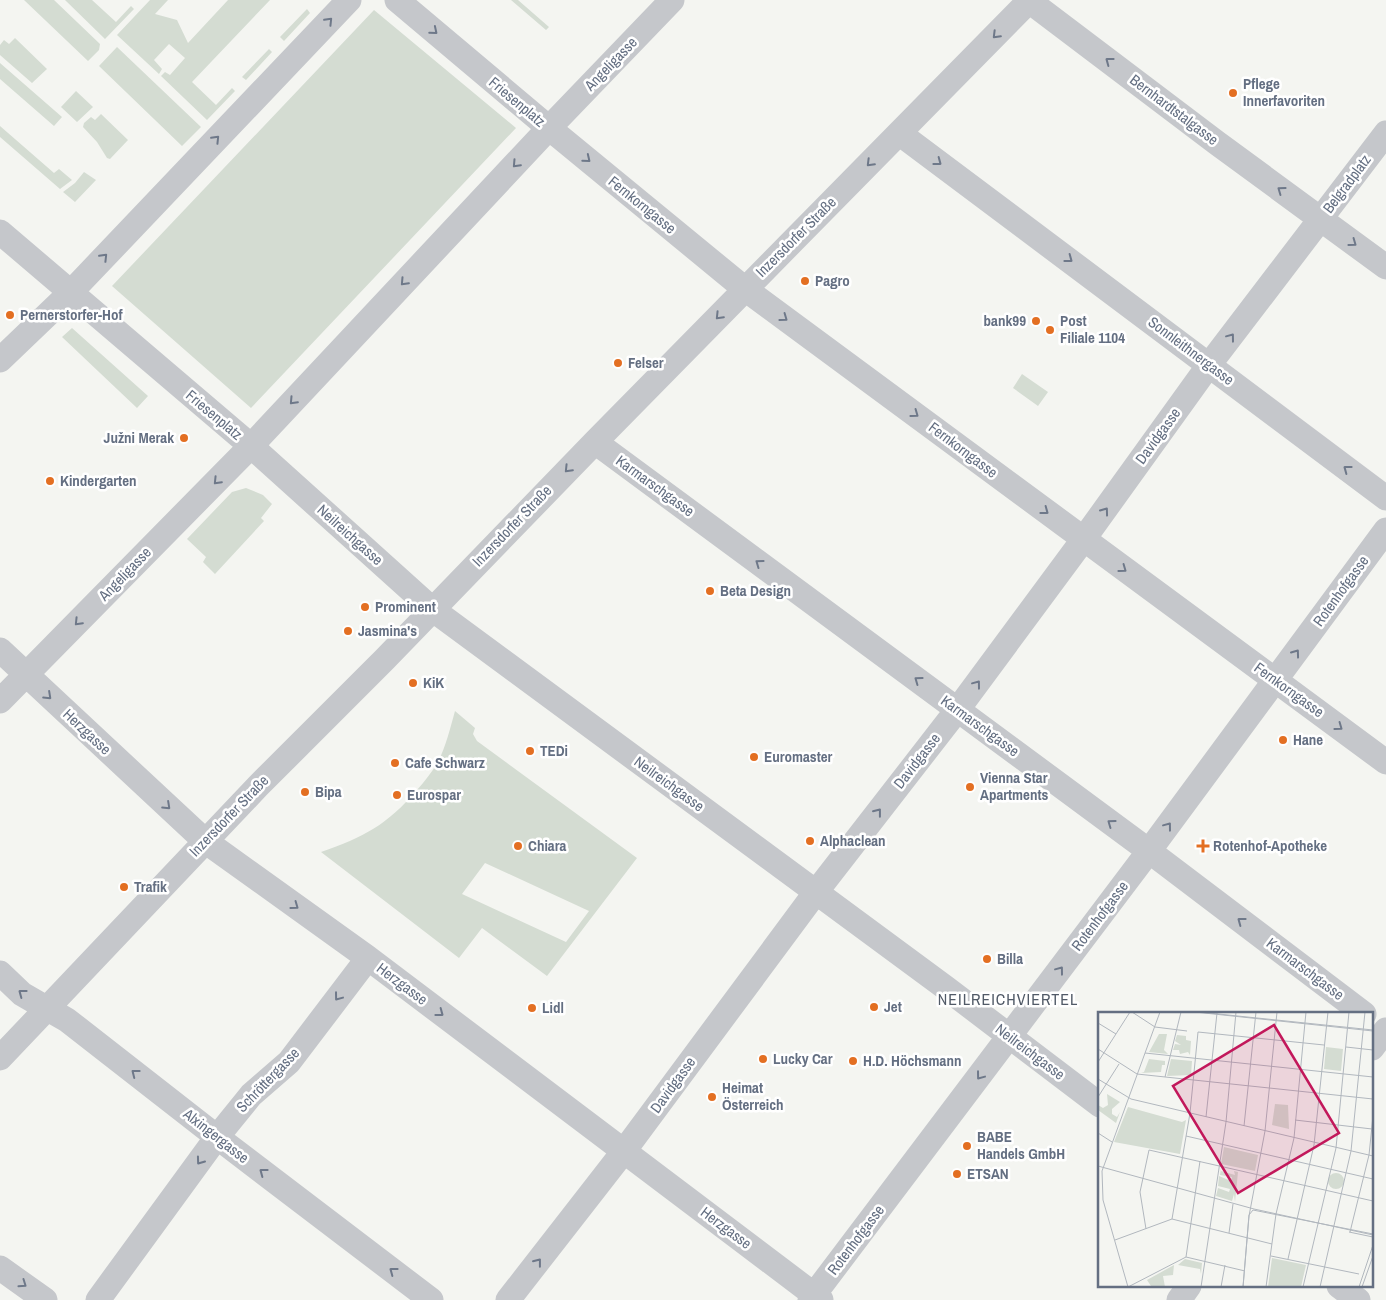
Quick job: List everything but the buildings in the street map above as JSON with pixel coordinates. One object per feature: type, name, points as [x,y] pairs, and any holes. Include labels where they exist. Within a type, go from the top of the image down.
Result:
[{"type":"street","points":[[0,360],[71,292],[349,0]]},
{"type":"street","name":"Friesenplatz","points":[[71,292],[251,446],[549,128],[397,0]]},
{"type":"street","name":"Angeligasse","points":[[549,128],[672,0]]},
{"type":"street","name":"Inzersdorfer Straße","points":[[0,1058],[205,841],[1029,0]]},
{"type":"street","name":"Bernhardtstalgasse","points":[[1029,0],[1209,137],[1321,219]]},
{"type":"street","name":"Fernkorngasse","points":[[549,128],[745,289],[1386,762]]},
{"type":"street","name":"Sonnleithnergasse","points":[[899,133],[1386,498]]},
{"type":"street","name":"Belgradplatz","points":[[1386,133],[1321,219],[1386,267]]},
{"type":"street","name":"Davidgasse","points":[[508,1300],[624,1151],[816,892],[958,709],[1209,366],[1321,219]]},
{"type":"street","points":[[0,232],[71,292]]},
{"type":"street","name":"Karmarschgasse","points":[[595,442],[1149,851],[1361,1012]]},
{"type":"street","name":"Angeligasse","points":[[0,702],[251,446]]},
{"type":"street","name":"Neilreichgasse","points":[[251,446],[432,609],[816,892],[1098,1104]]},
{"type":"street","name":"Rotenhofgasse","points":[[815,1298],[1386,530]]},
{"type":"street","name":"Herzgasse","points":[[0,650],[205,841],[368,958],[815,1298]]},
{"type":"street","name":"Schröttergasse","points":[[98,1300],[217,1137],[251,1095],[289,1062],[368,958]]},
{"type":"street","name":"Alxingergasse","points":[[0,972],[22,994],[67,1020],[217,1137],[432,1300]]},
{"type":"street","points":[[1374,1021],[1386,1030],[1374,1045]]},
{"type":"street","points":[[0,1268],[45,1300]]},
{"type":"street","points":[[1179,1300],[1188,1288]]},
{"type":"street","points":[[1343,1288],[1358,1300]]},
{"type":"shaded area","points":[[24,0],[54,0],[100,44],[99,50],[88,61]]},
{"type":"shaded area","points":[[65,0],[92,0],[116,22],[131,6],[134,9],[105,39]]},
{"type":"shaded area","points":[[150,0],[168,0],[155,14],[177,20],[188,43],[228,0],[270,0],[192,82],[216,105],[232,88],[235,91],[207,120],[161,76],[165,72],[170,75],[185,58],[169,44],[154,60],[162,69],[159,74],[117,35]]},
{"type":"shaded area","points":[[511,0],[518,0],[549,27],[546,30]]},
{"type":"shaded area","points":[[307,9],[310,13],[284,41],[280,37]]},
{"type":"shaded area","points":[[374,10],[516,128],[251,408],[112,286]]},
{"type":"shaded area","points":[[15,38],[47,69],[32,83],[0,55],[0,45],[4,40],[9,44]]},
{"type":"shaded area","points":[[117,47],[201,127],[182,146],[99,66]]},
{"type":"shaded area","points":[[269,49],[272,52],[246,80],[242,77]]},
{"type":"shaded area","points":[[0,63],[62,117],[54,126],[0,79]]},
{"type":"shaded area","points":[[76,91],[93,107],[77,122],[61,107]]},
{"type":"shaded area","points":[[101,114],[128,140],[110,159],[107,158],[97,142],[83,127],[84,123],[91,117],[95,120]]},
{"type":"shaded area","points":[[0,126],[54,173],[59,169],[72,180],[60,189],[0,137]]},
{"type":"shaded area","points":[[84,172],[96,180],[75,202],[63,192],[75,183]]},
{"type":"shaded area","points":[[72,328],[148,396],[137,408],[62,337]]},
{"type":"shaded area","points":[[1022,374],[1048,392],[1038,406],[1013,388]]},
{"type":"shaded area","points":[[246,488],[263,495],[272,504],[261,518],[264,521],[215,574],[203,562],[206,557],[187,539],[232,492]]},
{"type":"shaded area","points":[[455,711],[475,728],[473,734],[477,741],[637,858],[547,976],[482,928],[459,958],[321,852],[350,841],[374,828],[385,821],[406,802],[438,762],[446,744]],"holes":[[[485,863],[589,911],[566,942],[462,894]]]},
{"type":"place","name":"Pflege Innerfavoriten","points":[[1233,93]]},
{"type":"place","name":"Pagro","points":[[805,281]]},
{"type":"place","name":"Pernerstorfer-Hof","points":[[10,315]]},
{"type":"place","name":"bank99","points":[[1036,321]]},
{"type":"place","name":"Post Filiale 1104","points":[[1050,330]]},
{"type":"place","name":"Felser","points":[[618,363]]},
{"type":"place","name":"Južni Merak","points":[[184,438]]},
{"type":"place","name":"Kindergarten","points":[[50,481]]},
{"type":"place","name":"Beta Design","points":[[710,591]]},
{"type":"place","name":"Prominent","points":[[365,607]]},
{"type":"place","name":"Jasmina's","points":[[348,631]]},
{"type":"place","name":"KiK","points":[[413,683]]},
{"type":"place","name":"Hane","points":[[1283,740]]},
{"type":"place","name":"TEDi","points":[[530,751]]},
{"type":"place","name":"Euromaster","points":[[754,757]]},
{"type":"place","name":"Cafe Schwarz","points":[[395,763]]},
{"type":"place","name":"Vienna Star Apartments","points":[[970,787]]},
{"type":"place","name":"Bipa","points":[[305,792]]},
{"type":"place","name":"Eurospar","points":[[397,795]]},
{"type":"place","name":"Alphaclean","points":[[810,841]]},
{"type":"place","name":"Chiara","points":[[518,846]]},
{"type":"place","name":"Rotenhof-Apotheke","points":[[1203,846]]},
{"type":"place","name":"Trafik","points":[[124,887]]},
{"type":"place","name":"Billa","points":[[987,959]]},
{"type":"place","name":"Jet","points":[[874,1007]]},
{"type":"place","name":"Lidl","points":[[532,1008]]},
{"type":"place","name":"Lucky Car","points":[[763,1059]]},
{"type":"place","name":"H.D. Höchsmann","points":[[853,1061]]},
{"type":"place","name":"Heimat Österreich","points":[[712,1097]]},
{"type":"place","name":"BABE Handels GmbH","points":[[967,1146]]},
{"type":"place","name":"ETSAN","points":[[957,1174]]},
{"type":"district","name":"NEILREICHVIERTEL","points":[[1008,999]]}]
